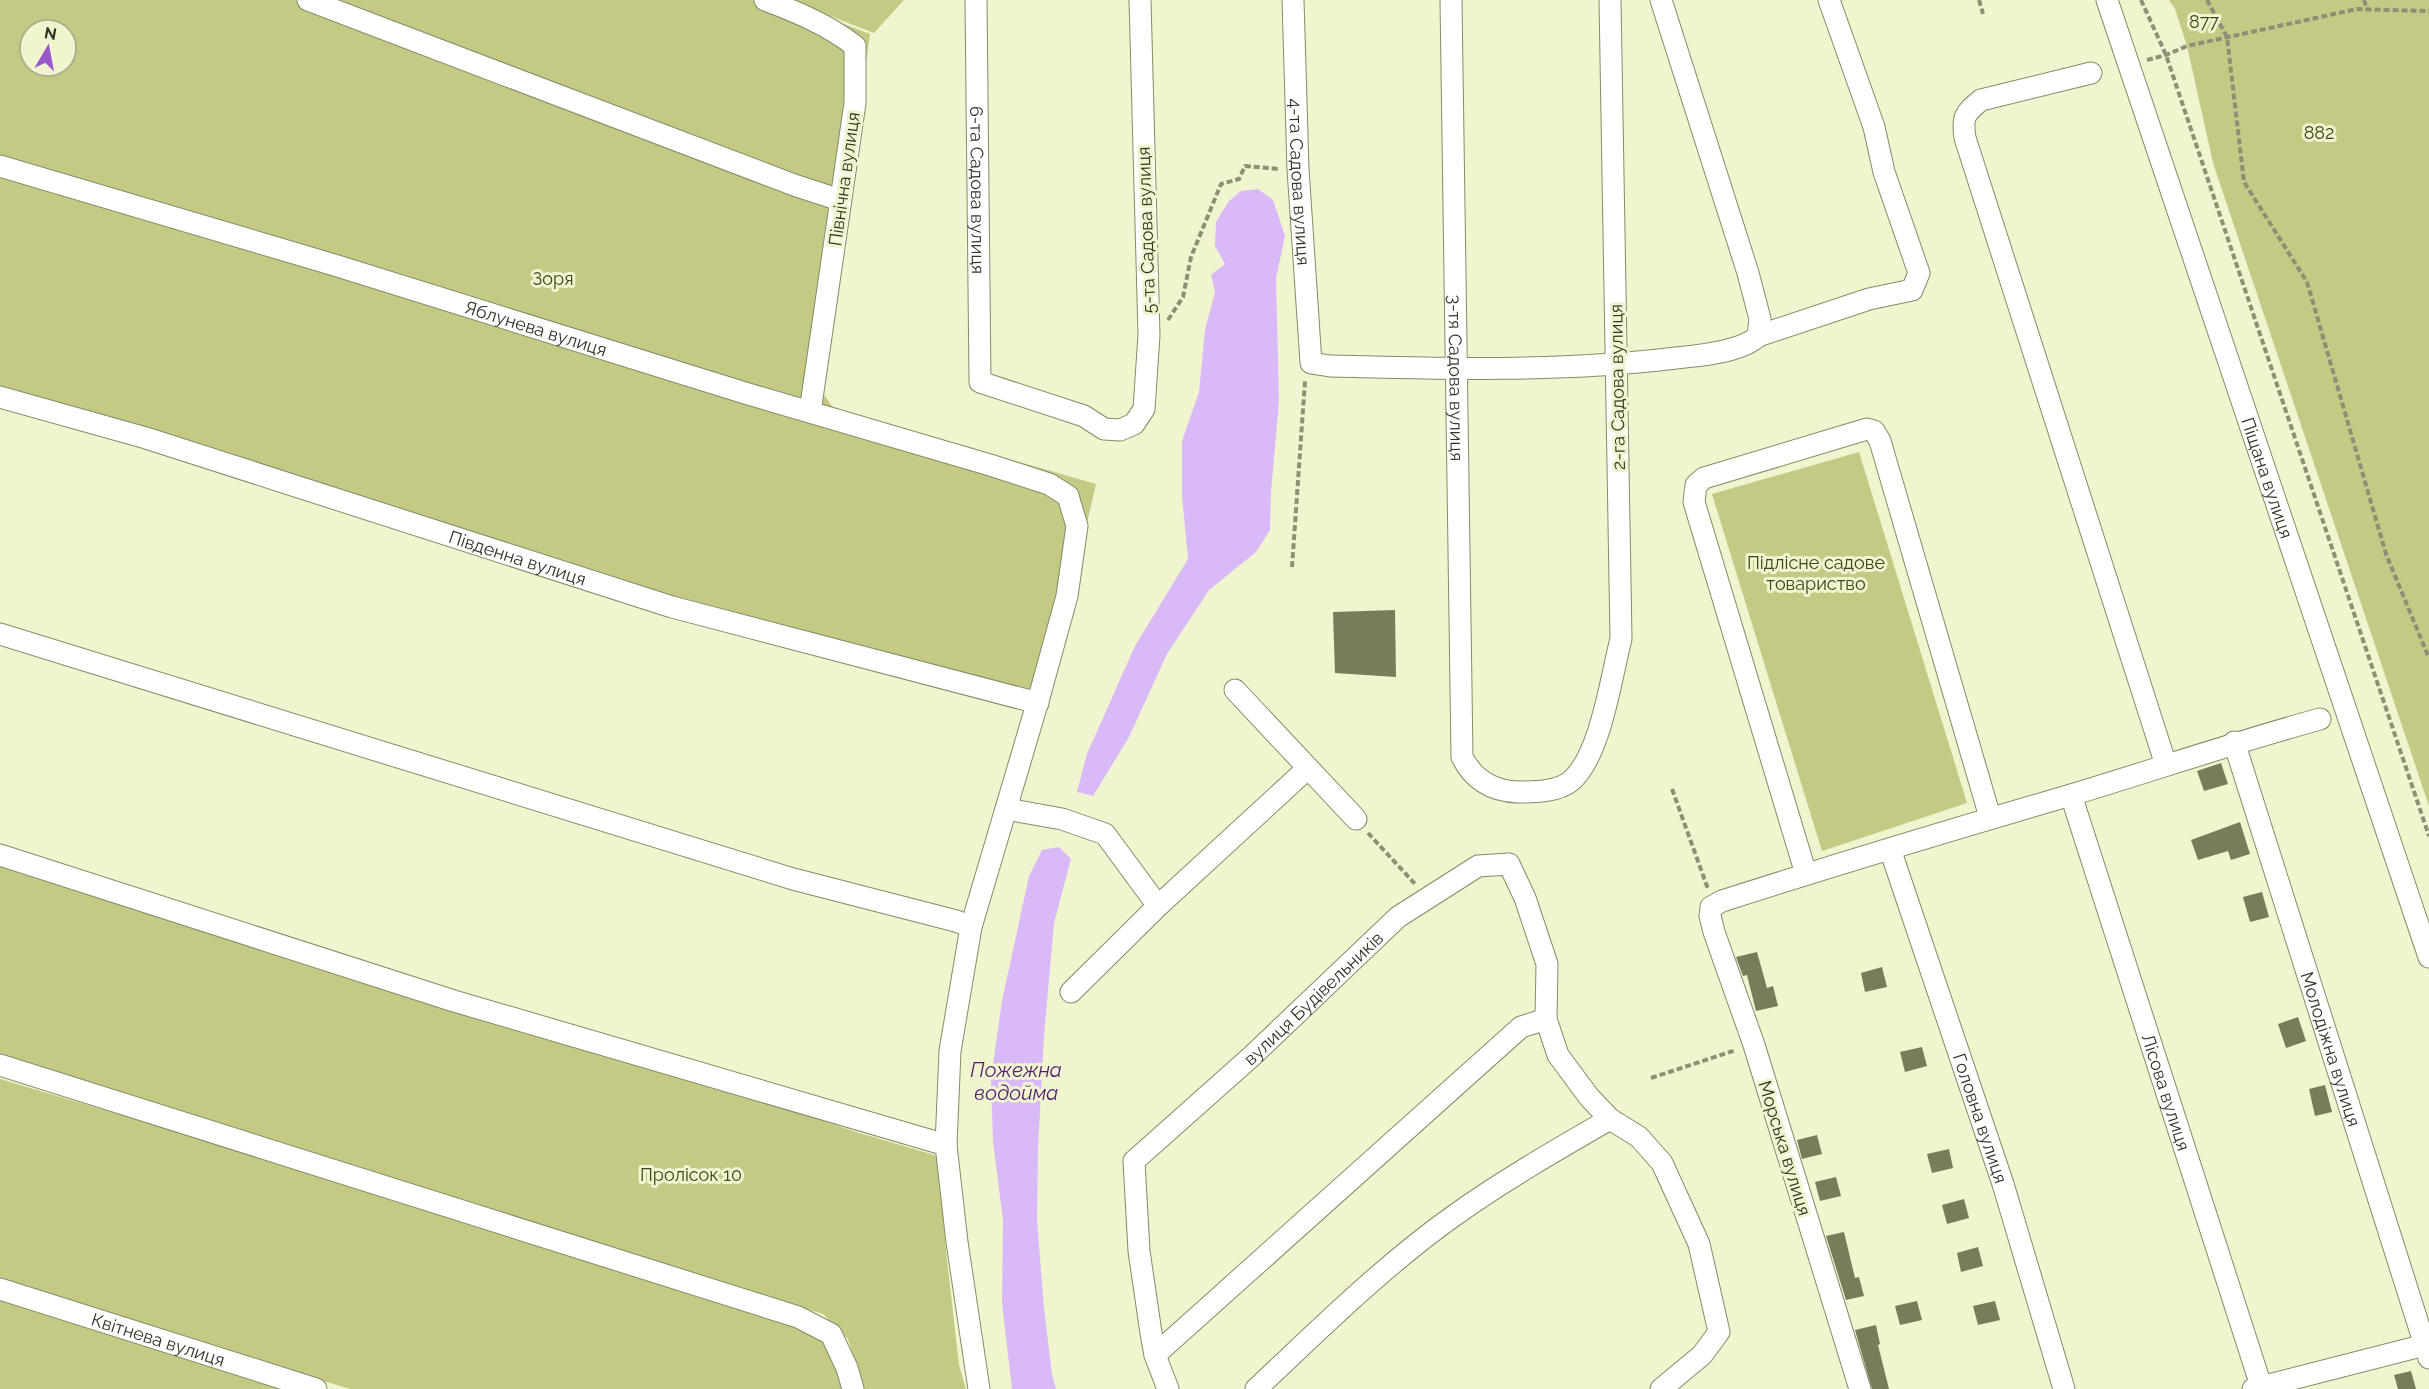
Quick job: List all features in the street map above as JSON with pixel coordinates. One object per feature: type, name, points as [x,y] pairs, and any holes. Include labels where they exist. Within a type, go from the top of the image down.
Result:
[{"type":"street","points":[[308,0],[794,185],[840,200]]},
{"type":"street","name":"Північна вулиця","points":[[765,0],[814,20],[855,46],[855,103],[810,412]]},
{"type":"street","name":"6-та Садова вулиця","points":[[976,0],[980,382],[1084,416],[1104,429]]},
{"type":"street","name":"5-та Садова вулиця","points":[[1104,429],[1120,430],[1134,424],[1144,409],[1149,335],[1140,0]]},
{"type":"street","name":"4-та Садова вулиця","points":[[1293,0],[1298,169],[1311,363]]},
{"type":"street","name":"3-тя Садова вулиця","points":[[1451,0],[1462,757]]},
{"type":"street","name":"2-га Садова вулиця","points":[[1462,757],[1470,771],[1486,785],[1515,792],[1551,790],[1570,782],[1582,768],[1597,737],[1621,639],[1610,0]]},
{"type":"street","points":[[1661,0],[1748,273],[1760,319],[1758,336]]},
{"type":"street","points":[[1311,363],[1330,366],[1458,369],[1616,365],[1705,355],[1752,343],[1758,336],[1869,300],[1912,290],[1918,273],[1884,172],[1874,127],[1829,0]]},
{"type":"street","name":"Піщана вулиця","points":[[2107,0],[2429,957]]},
{"type":"street","points":[[2091,73],[1980,100],[1967,111],[1963,123],[1965,138],[2166,765]]},
{"type":"street","name":"Яблунева вулиця","points":[[0,166],[331,264],[1049,484],[1068,496],[1077,526],[1066,596],[1038,703]]},
{"type":"street","name":"Південна вулиця","points":[[0,397],[157,442],[672,607],[1038,703]]},
{"type":"street","points":[[1806,874],[1694,502],[1696,485],[1704,478],[1867,429],[1874,431],[1884,452],[1990,817]]},
{"type":"street","points":[[0,634],[793,879],[956,921],[970,927]]},
{"type":"street","points":[[1235,690],[1356,819]]},
{"type":"street","points":[[980,1389],[957,1242],[946,1145],[950,1051],[970,927],[1038,703]]},
{"type":"street","points":[[1712,907],[1722,901],[1990,817],[2071,795],[2235,742],[2320,719]]},
{"type":"street","name":"Молодіжна вулиця","points":[[2235,742],[2428,1349]]},
{"type":"street","points":[[1071,992],[1158,906],[1308,768]]},
{"type":"street","name":"Лісова вулиця","points":[[2071,795],[2259,1388]]},
{"type":"street","points":[[1006,809],[1062,819],[1105,834],[1158,906]]},
{"type":"street","name":"Головна вулиця","points":[[1890,849],[2003,1184],[2064,1389]]},
{"type":"street","points":[[0,855],[454,1001],[946,1145]]},
{"type":"street","name":"вулиця Будівельників","points":[[1155,1355],[1139,1251],[1134,1161],[1252,1056],[1398,917],[1478,866],[1509,864],[1525,898],[1547,964],[1546,1019]]},
{"type":"street","name":"Морська вулиця","points":[[1712,907],[1710,916],[1714,932],[1754,1045],[1860,1389]]},
{"type":"street","points":[[1168,1389],[1155,1355],[1521,1027],[1546,1019],[1558,1054],[1589,1097],[1610,1119],[1639,1137],[1662,1163],[1699,1244],[1719,1332],[1702,1355],[1661,1389]]},
{"type":"street","points":[[0,1065],[798,1317],[831,1334],[854,1389]]},
{"type":"street","points":[[1256,1389],[1378,1275],[1455,1215],[1610,1119]]},
{"type":"street","name":"Квітнева вулиця","points":[[0,1289],[316,1389]]},
{"type":"street","points":[[2259,1388],[2428,1349]]},
{"type":"path","points":[[1979,0],[1983,14]]},
{"type":"path","points":[[2141,0],[2166,55],[2429,836]]},
{"type":"path","points":[[2207,0],[2227,37],[2244,182],[2307,282],[2386,554],[2429,658]]},
{"type":"path","points":[[2364,0],[2367,9]]},
{"type":"path","points":[[2128,64],[2166,55],[2187,46],[2357,9],[2429,11]]},
{"type":"path","points":[[1149,335],[1158,330],[1173,315],[1183,297],[1191,258],[1221,184],[1239,179],[1245,166],[1298,169]]},
{"type":"path","points":[[1292,567],[1305,379],[1311,363]]},
{"type":"path","points":[[1672,789],[1712,907]]},
{"type":"path","points":[[1356,819],[1428,898]]},
{"type":"path","points":[[1651,1078],[1754,1045]]},
{"type":"green space","name":"Зоря","points":[[0,0],[782,0],[870,34],[820,389],[834,409],[1096,484],[1043,712],[0,403]]},
{"type":"green space","points":[[789,0],[904,0],[874,33]]},
{"type":"green space","name":"882","points":[[2169,0],[2429,0],[2429,806],[2213,163],[2187,46],[2175,9]]},
{"type":"green space","name":"Підлісне садове товариство","points":[[1859,452],[1967,803],[1822,851],[1712,494]]},
{"type":"green space","name":"Пролісок 10","points":[[0,864],[733,1090],[856,1132],[941,1157],[946,1251],[959,1365],[966,1389],[863,1389],[848,1339],[823,1314],[0,1058]]},
{"type":"green space","points":[[0,1079],[447,1212],[759,1312],[816,1335],[829,1348],[844,1389],[350,1389],[0,1282]]},
{"type":"green space","points":[[0,1299],[293,1389],[0,1389]]},
{"type":"water","points":[[1258,189],[1273,200],[1285,236],[1276,278],[1279,401],[1270,530],[1256,552],[1209,590],[1167,654],[1129,737],[1093,796],[1077,792],[1087,754],[1135,646],[1188,559],[1182,495],[1182,441],[1199,392],[1205,330],[1215,292],[1211,275],[1225,264],[1215,246],[1216,222],[1229,201],[1241,191]]},
{"type":"water","name":"Пожежна водойма","points":[[1059,847],[1071,859],[1054,923],[1044,1036],[1037,1220],[1044,1308],[1052,1375],[1056,1389],[1012,1389],[1002,1303],[1003,1220],[993,1142],[991,1079],[1002,1001],[1029,876],[1042,850]]},
{"type":"building","points":[[1395,610],[1396,677],[1335,673],[1333,612]]},
{"type":"building","points":[[2221,763],[2228,784],[2204,791],[2197,771]]},
{"type":"building","points":[[2240,822],[2250,854],[2231,860],[2228,851],[2198,860],[2191,840]]},
{"type":"building","points":[[2262,892],[2269,917],[2250,922],[2243,897]]},
{"type":"building","points":[[1757,952],[1767,988],[1773,986],[1778,1006],[1756,1011],[1747,975],[1743,976],[1736,957]]},
{"type":"building","points":[[1882,967],[1887,987],[1865,992],[1861,973]]},
{"type":"building","points":[[2298,1017],[2306,1041],[2286,1048],[2278,1024]]},
{"type":"building","points":[[1922,1047],[1927,1066],[1905,1072],[1900,1052]]},
{"type":"building","points":[[2325,1085],[2332,1112],[2315,1116],[2309,1089]]},
{"type":"building","points":[[1817,1135],[1822,1154],[1802,1159],[1797,1140]]},
{"type":"building","points":[[1949,1149],[1953,1168],[1932,1173],[1927,1154]]},
{"type":"building","points":[[1836,1177],[1841,1196],[1820,1201],[1815,1182]]},
{"type":"building","points":[[1964,1199],[1969,1218],[1947,1224],[1942,1205]]},
{"type":"building","points":[[1844,1232],[1855,1278],[1859,1277],[1864,1296],[1846,1300],[1826,1236]]},
{"type":"building","points":[[1978,1247],[1983,1266],[1961,1272],[1957,1253]]},
{"type":"building","points":[[1917,1301],[1922,1320],[1900,1325],[1895,1306]]},
{"type":"building","points":[[1995,1301],[2000,1320],[1978,1325],[1973,1306]]},
{"type":"building","points":[[1876,1325],[1880,1344],[1878,1345],[1889,1389],[1872,1389],[1855,1330]]},
{"type":"building","points":[[2411,1371],[2416,1389],[2398,1389],[2394,1375]]},
{"type":"park label","name":"877","points":[[2204,21]]}]
